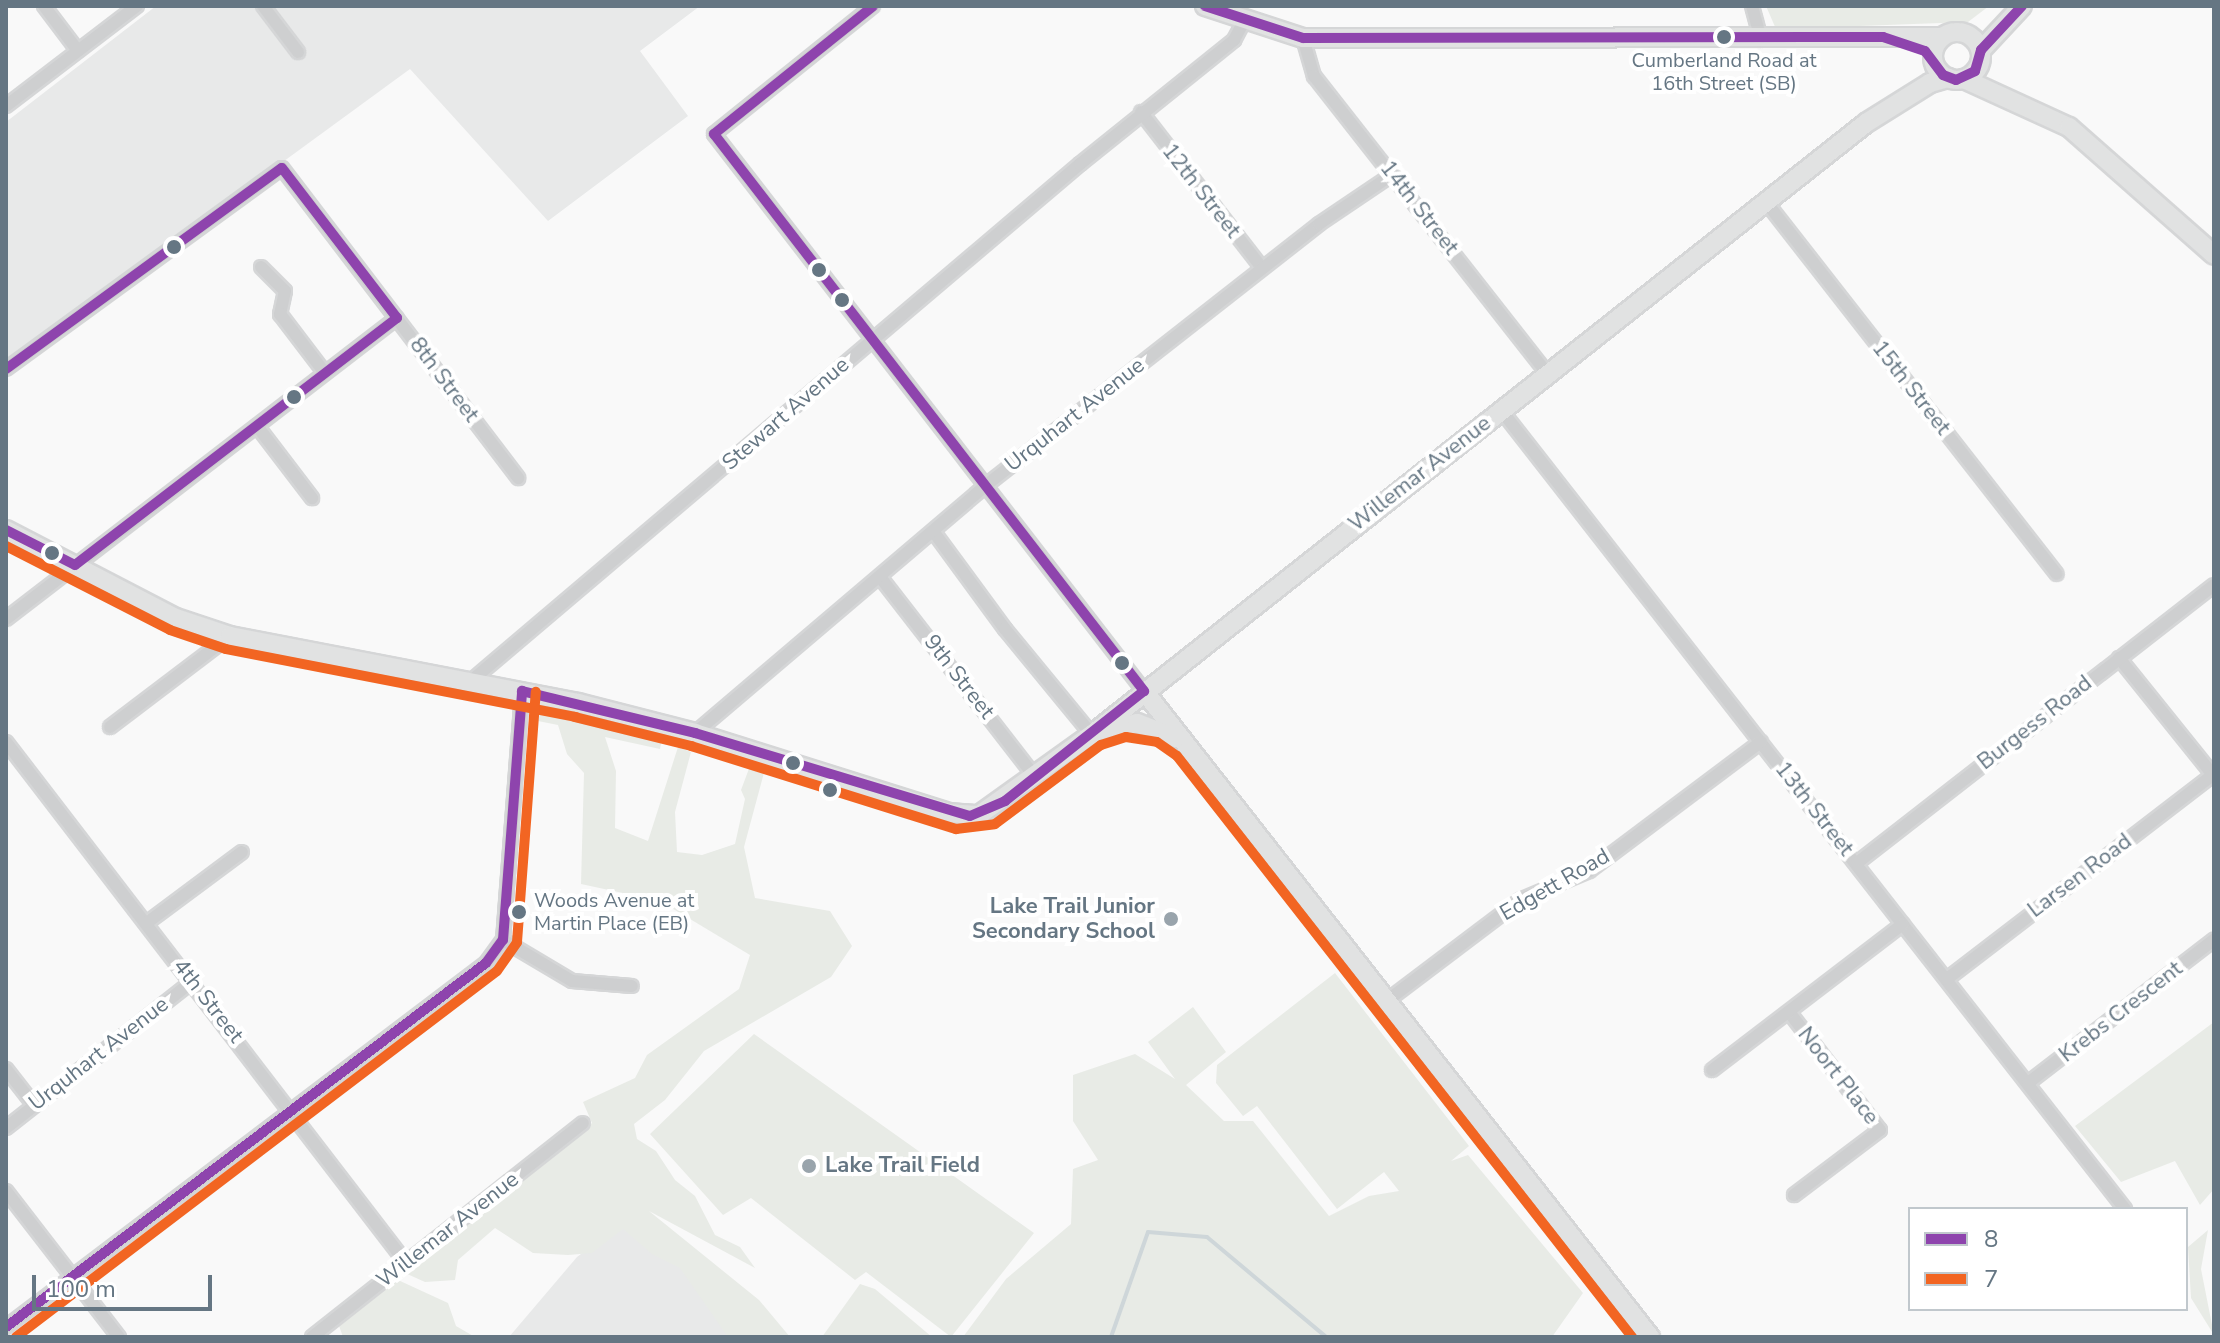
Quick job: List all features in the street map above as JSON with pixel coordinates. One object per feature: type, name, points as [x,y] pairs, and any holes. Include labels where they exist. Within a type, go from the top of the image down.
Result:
[{"type":"street","points":[[44,6],[78,51]]},
{"type":"street","points":[[6,106],[137,6]]},
{"type":"street","points":[[263,6],[298,52]]},
{"type":"street","points":[[873,6],[714,134],[1144,691],[1650,1337]]},
{"type":"street","points":[[1205,6],[1303,38],[1761,40],[1967,34],[2012,6]]},
{"type":"street","points":[[1752,6],[1761,40]]},
{"type":"street","points":[[1956,78],[2022,6]]},
{"type":"street","name":"Stewart Avenue","points":[[471,681],[1141,112],[1234,40],[1244,21]]},
{"type":"street","points":[[1967,34],[2001,86],[2080,136],[2214,255]]},
{"type":"street","points":[[1883,37],[1934,58],[1956,78],[2046,115]]},
{"type":"street","points":[[1934,58],[1942,37]]},
{"type":"street","name":"14th Street","points":[[1303,38],[1314,76],[1547,373]]},
{"type":"street","name":"Willemar Avenue","points":[[695,733],[970,816],[988,812],[1094,733],[1866,123],[1934,58]]},
{"type":"street","name":"Willemar Avenue","points":[[1866,123],[1930,83],[1956,78]]},
{"type":"street","name":"12th Street","points":[[1141,112],[1262,268]]},
{"type":"street","name":"8th Street","points":[[6,369],[282,168],[518,478]]},
{"type":"street","name":"Urquhart Avenue","points":[[695,733],[985,486],[1262,268],[1393,174]]},
{"type":"street","name":"15th Street","points":[[1766,202],[2057,574]]},
{"type":"street","points":[[261,267],[285,291],[280,314],[325,373]]},
{"type":"street","points":[[6,619],[397,318]]},
{"type":"street","name":"13th Street","points":[[1501,410],[2123,1207]]},
{"type":"street","points":[[257,426],[312,498]]},
{"type":"street","points":[[6,530],[176,618],[230,636],[522,691],[695,733]]},
{"type":"street","points":[[933,531],[1005,629],[1094,733],[1125,723],[1149,725],[1187,745]]},
{"type":"street","name":"9th Street","points":[[880,577],[1036,778]]},
{"type":"street","name":"Burgess Road","points":[[1857,863],[2214,585]]},
{"type":"street","points":[[110,727],[230,636]]},
{"type":"street","points":[[2119,658],[2214,775]]},
{"type":"street","points":[[6,1327],[486,963],[503,940],[522,691]]},
{"type":"street","name":"4th Street","points":[[6,742],[292,1109],[406,1263]]},
{"type":"street","name":"Edgett Road","points":[[1388,1000],[1520,900],[1589,871],[1761,742]]},
{"type":"street","name":"Larsen Road","points":[[1947,979],[2214,775]]},
{"type":"street","points":[[148,922],[242,852]]},
{"type":"street","points":[[1712,1070],[1903,924]]},
{"type":"street","points":[[503,940],[572,981],[632,986]]},
{"type":"street","name":"Krebs Crescent","points":[[2028,1083],[2214,940]]},
{"type":"street","name":"Urquhart Avenue","points":[[6,1128],[193,981]]},
{"type":"street","name":"Noort Place","points":[[1789,1012],[1880,1130],[1794,1195]]},
{"type":"street","points":[[6,1069],[34,1105]]},
{"type":"street","name":"Willemar Avenue","points":[[312,1337],[583,1123]]},
{"type":"street","points":[[6,1191],[119,1337]]},
{"type":"shaded area","points":[[156,6],[700,6],[640,51],[688,116],[548,221],[410,69],[6,364],[6,122]]},
{"type":"shaded area","points":[[1766,6],[1989,6],[1968,22],[1776,29]]},
{"type":"shaded area","points":[[541,709],[663,734],[660,749],[605,737],[616,771],[615,828],[648,841],[678,747],[691,752],[675,812],[677,852],[702,855],[735,844],[745,799],[741,790],[750,766],[765,769],[744,847],[755,898],[830,911],[852,946],[831,977],[704,1051],[665,1100],[634,1124],[637,1139],[656,1151],[675,1180],[695,1196],[715,1235],[740,1247],[755,1268],[649,1211],[759,1300],[790,1337],[728,1337],[680,1268],[652,1254],[623,1229],[592,1253],[568,1255],[533,1253],[495,1228],[458,1260],[455,1280],[425,1282],[405,1273],[592,1123],[583,1102],[635,1078],[647,1055],[739,989],[750,955],[660,901],[581,884],[584,773],[567,754],[558,725],[538,721]]},
{"type":"shaded area","points":[[1335,973],[1469,1146],[1451,1161],[1468,1155],[1583,1293],[1552,1337],[963,1337],[1006,1279],[1071,1224],[1073,1169],[1098,1160],[1073,1121],[1073,1075],[1135,1054],[1175,1079],[1148,1042],[1193,1007],[1226,1052],[1186,1085],[1224,1121],[1253,1121],[1329,1216],[1369,1196],[1399,1191],[1384,1172],[1337,1209],[1257,1106],[1243,1116],[1216,1083],[1217,1065]]},
{"type":"shaded area","points":[[2214,1022],[2214,1189],[2200,1205],[2175,1161],[2121,1182],[2075,1126]]},
{"type":"shaded area","name":"Lake Trail Field","points":[[754,1034],[1034,1233],[951,1337],[866,1272],[855,1280],[751,1198],[723,1215],[650,1134]]},
{"type":"shaded area","points":[[644,1207],[733,1337],[509,1337],[577,1257]]},
{"type":"shaded area","points":[[2208,1230],[2201,1269],[2214,1335],[2191,1298],[2188,1247]]},
{"type":"shaded area","points":[[398,1280],[448,1303],[456,1326],[475,1337],[343,1337],[338,1323]]},
{"type":"shaded area","points":[[860,1284],[875,1289],[932,1337],[822,1337]]},
{"type":"waterway","points":[[1111,1337],[1148,1232],[1207,1237],[1326,1337]]},
{"type":"transit line","name":"8","points":[[714,134],[873,6]]},
{"type":"transit line","name":"8","points":[[1205,6],[1303,38],[1883,37],[1925,51],[1943,75],[1956,80],[1975,71],[1981,50],[2022,6]]},
{"type":"transit line","name":"8","points":[[714,134],[1144,691]]},
{"type":"transit line","name":"8","points":[[282,168],[397,318]]},
{"type":"transit line","name":"8","points":[[6,369],[282,168]]},
{"type":"transit line","name":"8","points":[[75,565],[397,318]]},
{"type":"transit line","name":"8","points":[[6,530],[75,565]]},
{"type":"transit line","name":"7","points":[[6,546],[170,630],[226,649],[575,717],[691,746],[956,829],[995,824],[1101,745],[1126,737],[1157,742],[1177,756],[1632,1337]]},
{"type":"transit line","name":"8","points":[[522,691],[695,733],[970,816],[1005,801],[1144,691]]},
{"type":"transit line","name":"8","points":[[6,1327],[486,963],[503,940],[522,691]]},
{"type":"transit line","name":"7","points":[[16,1337],[497,971],[517,942],[536,692]]},
{"type":"place","name":"Cumberland Road at 16th Street (SB)","points":[[1724,37]]},
{"type":"place","name":"Woods Avenue at Martin Place (EB)","points":[[519,912]]},
{"type":"place","name":"Lake Trail Junior Secondary School","points":[[1171,919]]},
{"type":"place","name":"Lake Trail Field","points":[[809,1166]]}]
